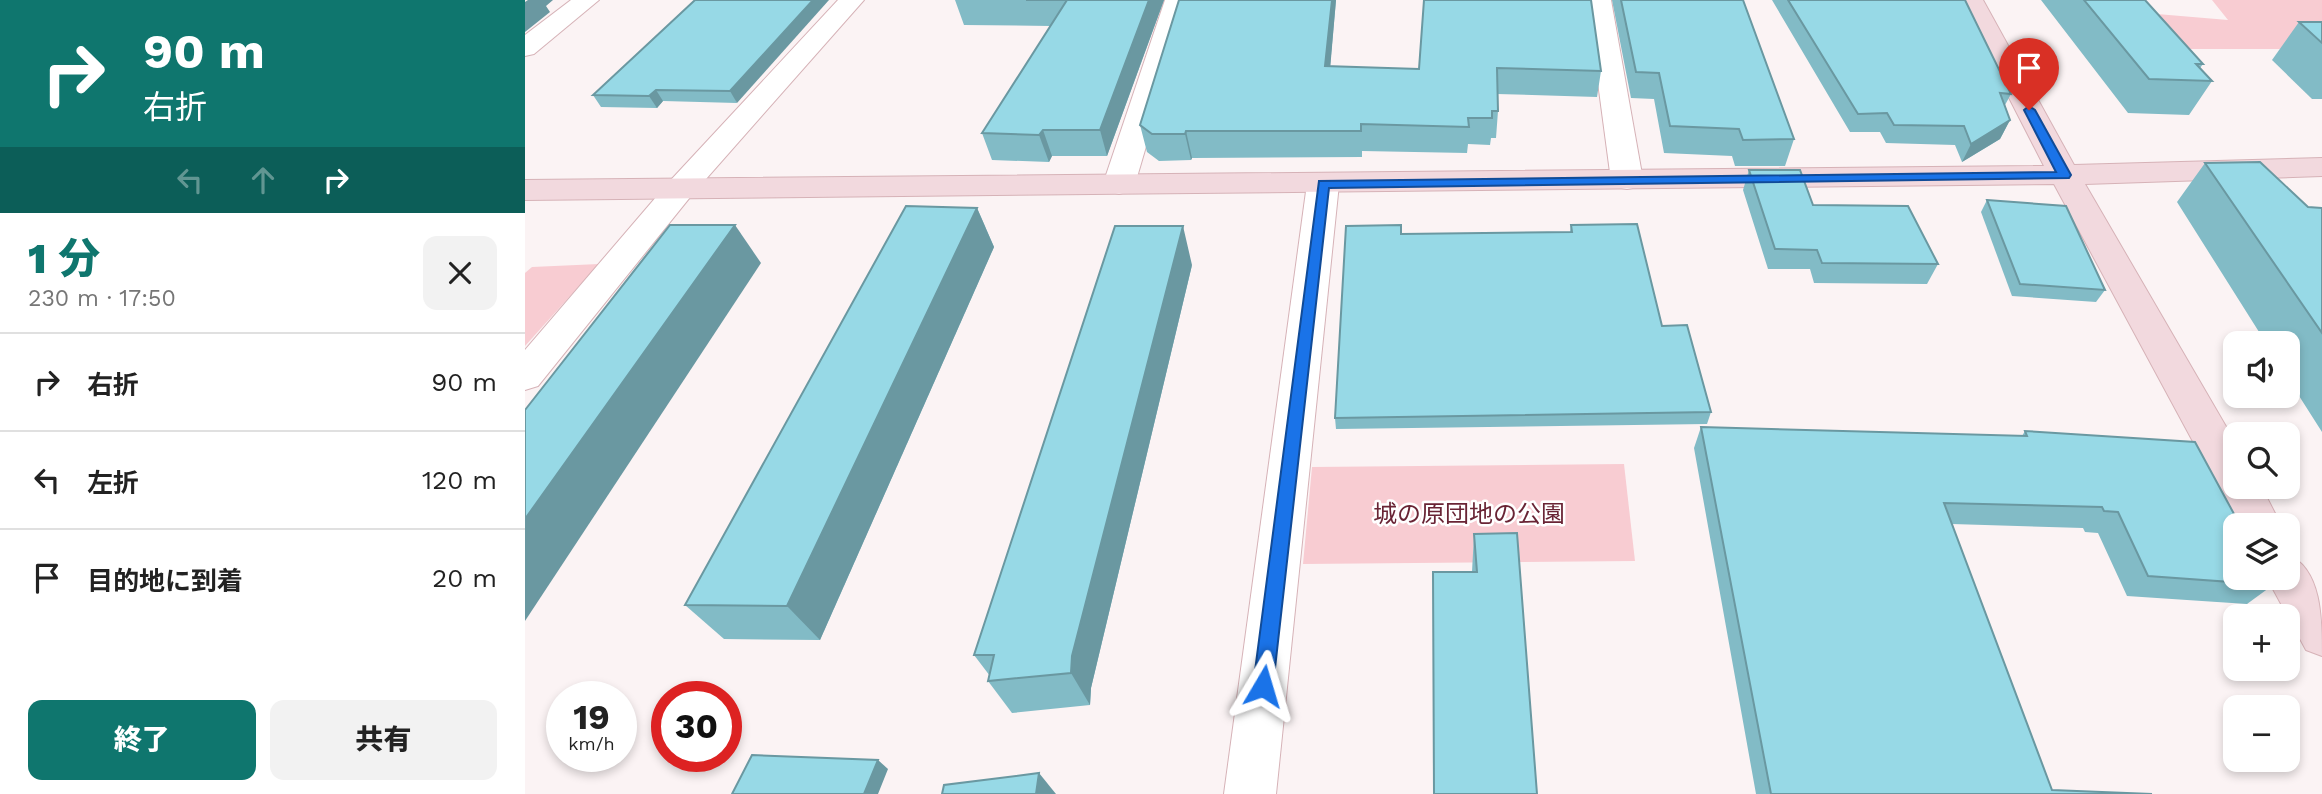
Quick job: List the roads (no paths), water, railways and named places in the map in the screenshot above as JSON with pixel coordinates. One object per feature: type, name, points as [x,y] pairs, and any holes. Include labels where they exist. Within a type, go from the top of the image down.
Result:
[{"type":"street","points":[[525,48],[587,0]]},
{"type":"street","points":[[525,376],[680,189],[852,0]]},
{"type":"street","points":[[1119,184],[1177,0]]},
{"type":"street","points":[[1599,0],[1627,180]]},
{"type":"street","points":[[1971,0],[2064,175],[2223,459]]},
{"type":"street","points":[[525,190],[2064,175],[2322,167]]},
{"type":"street","points":[[1250,794],[1323,184]]},
{"type":"street","points":[[2297,590],[2322,635]]},
{"type":"park label","name":"城の原団地の公園","points":[[1469,514]]}]
